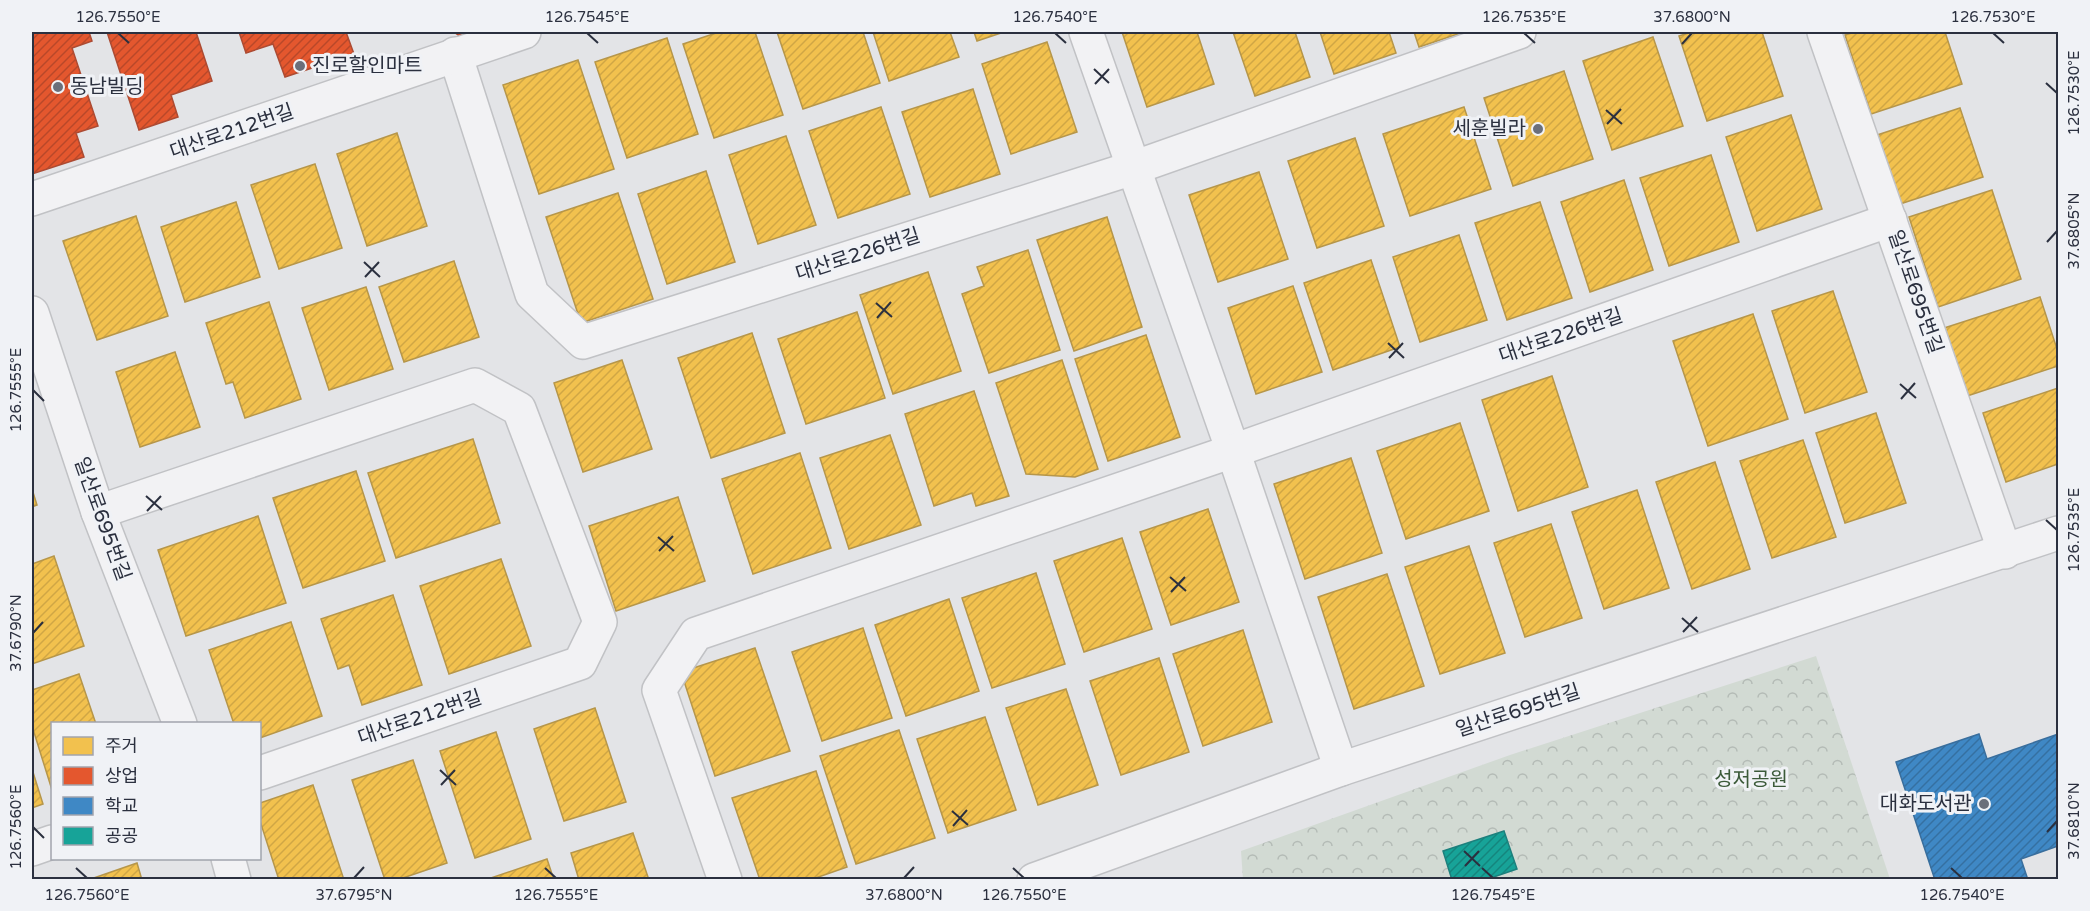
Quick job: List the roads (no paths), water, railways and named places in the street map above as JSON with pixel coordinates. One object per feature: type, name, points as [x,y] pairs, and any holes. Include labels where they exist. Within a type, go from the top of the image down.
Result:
[{"type":"street","points":[[443,59],[524,32]]},
{"type":"street","points":[[1086,32],[1233,451],[1341,769]]},
{"type":"street","name":"대산로226번길","points":[[443,59],[532,294],[583,342],[1133,168],[1519,32]]},
{"type":"street","name":"일산로695번길","points":[[1824,32],[2005,552]]},
{"type":"street","name":"대산로212번길","points":[[32,199],[443,59]]},
{"type":"street","name":"대산로226번길","points":[[725,879],[660,690],[696,634],[1233,451],[1890,220]]},
{"type":"street","name":"일산로695번길","points":[[32,313],[98,512],[180,722]]},
{"type":"street","name":"대산로212번길","points":[[98,512],[475,385],[519,409],[600,622],[580,663],[261,773]]},
{"type":"street","name":"일산로695번길","points":[[1034,879],[1341,769],[2058,533]]},
{"type":"street","points":[[32,849],[51,842]]},
{"type":"street","points":[[229,860],[234,879]]},
{"type":"place","name":"진로할인마트","points":[[300,66]]},
{"type":"place","name":"동남빌딩","points":[[58,87]]},
{"type":"place","name":"세훈빌라","points":[[1538,129]]},
{"type":"place","name":"대화도서관","points":[[1984,804]]},
{"type":"park label","name":"성저공원","points":[[1751,780]]}]
